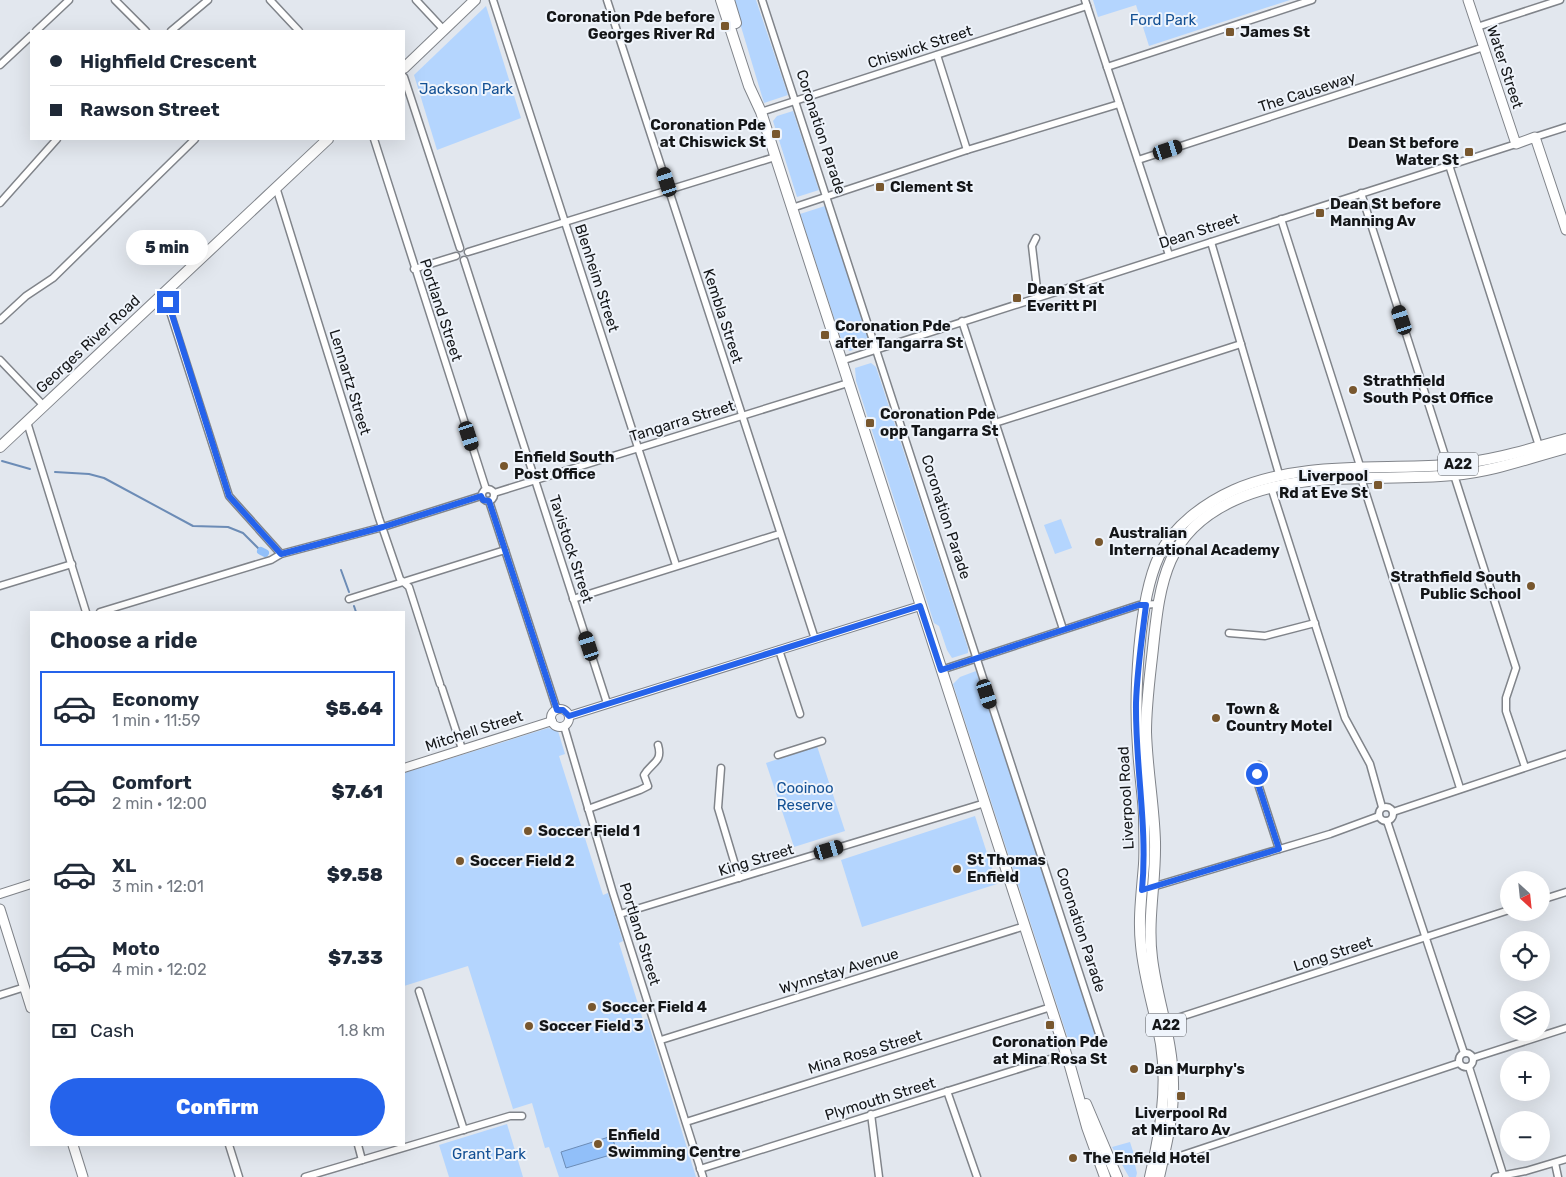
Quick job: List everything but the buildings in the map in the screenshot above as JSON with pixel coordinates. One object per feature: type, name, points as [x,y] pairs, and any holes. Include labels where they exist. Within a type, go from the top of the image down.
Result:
[{"type":"main road","points":[[405,67],[476,0]]},
{"type":"main road","points":[[721,0],[749,86],[761,112]]},
{"type":"main road","points":[[729,0],[775,157],[1066,1054],[1117,1177]]},
{"type":"main road","name":"Water Street","points":[[1468,0],[1516,144]]},
{"type":"main road","points":[[1535,137],[1566,230]]},
{"type":"main road","name":"Dean Street","points":[[1516,144],[1535,137]]},
{"type":"main road","name":"Georges River Road","points":[[0,447],[327,140]]},
{"type":"main road","name":"Liverpool Road","points":[[1152,1177],[1162,1162],[1170,1122],[1174,1085],[1165,1022],[1152,956],[1150,932],[1154,826],[1146,734],[1158,604],[1168,565],[1174,552],[1194,528],[1221,507],[1271,487],[1310,480],[1490,459],[1566,439]]},
{"type":"main road","name":"Liverpool Road","points":[[1152,1177],[1160,1127],[1164,1082],[1161,1043],[1142,955],[1140,927],[1144,861],[1144,813],[1136,703],[1146,605],[1152,574],[1159,556],[1187,521],[1204,506],[1232,491],[1279,474],[1309,470],[1361,474],[1454,475],[1504,466],[1566,448]]},
{"type":"main road","points":[[0,909],[30,1004]]},
{"type":"main road","points":[[1071,1068],[1087,1128],[1106,1177]]},
{"type":"main road","points":[[77,1146],[83,1177]]},
{"type":"main road","points":[[1112,1164],[1123,1177]]},
{"type":"street","points":[[37,30],[68,0]]},
{"type":"street","points":[[115,0],[145,30]]},
{"type":"street","points":[[172,30],[208,0]]},
{"type":"street","points":[[270,0],[299,30]]},
{"type":"street","points":[[416,0],[444,30]]},
{"type":"street","name":"Blenheim Street","points":[[493,0],[676,565]]},
{"type":"street","name":"Kembla Street","points":[[607,0],[670,190],[779,534],[815,639]]},
{"type":"street","name":"Coronation Parade","points":[[762,0],[1102,1042]]},
{"type":"street","points":[[1107,66],[1312,0]]},
{"type":"street","points":[[1477,27],[1560,0]]},
{"type":"street","points":[[1086,3],[1169,255]]},
{"type":"street","name":"Chiswick Street","points":[[761,112],[937,55],[1086,3]]},
{"type":"street","points":[[0,65],[30,37]]},
{"type":"street","name":"The Causeway","points":[[1138,160],[1484,47]]},
{"type":"street","points":[[937,55],[967,150]]},
{"type":"street","points":[[405,81],[460,248],[468,252],[775,157]]},
{"type":"street","points":[[792,208],[967,150],[1119,104]]},
{"type":"street","name":"Dean Street","points":[[1535,137],[1566,127]]},
{"type":"street","points":[[0,203],[56,140]]},
{"type":"street","points":[[0,320],[26,296],[53,278],[194,140]]},
{"type":"street","name":"Portland Street","points":[[374,140],[414,269],[486,489]]},
{"type":"street","name":"Dean Street","points":[[841,361],[1516,144]]},
{"type":"street","points":[[1449,165],[1539,446]]},
{"type":"street","name":"Lennartz Street","points":[[276,187],[383,527],[402,582],[409,587],[462,749]]},
{"type":"street","points":[[1361,194],[1448,465]]},
{"type":"street","points":[[1281,219],[1460,788]]},
{"type":"street","points":[[1036,238],[1032,246],[1038,297]]},
{"type":"street","points":[[1212,242],[1279,474]]},
{"type":"street","points":[[456,256],[456,252],[460,248]]},
{"type":"street","points":[[456,256],[458,260],[464,260],[468,256],[468,252]]},
{"type":"street","points":[[414,269],[456,256]]},
{"type":"street","name":"Tavistock Street","points":[[464,260],[607,703]]},
{"type":"street","points":[[164,293],[229,496],[281,554]]},
{"type":"street","points":[[962,321],[1063,630]]},
{"type":"street","points":[[995,423],[1241,344]]},
{"type":"street","points":[[0,360],[44,406]]},
{"type":"street","name":"Tangarra Street","points":[[494,493],[848,383]]},
{"type":"street","points":[[27,422],[86,611]]},
{"type":"street","points":[[1454,475],[1516,668],[1506,703],[1507,714],[1525,767]]},
{"type":"street","points":[[1271,487],[1345,718],[1370,764],[1382,807],[1379,816]]},
{"type":"street","points":[[481,496],[482,491],[486,489],[494,493],[493,498],[489,501]]},
{"type":"street","points":[[103,611],[271,560],[281,554],[383,527],[481,496]]},
{"type":"street","points":[[481,496],[483,500],[489,501]]},
{"type":"street","points":[[489,501],[557,710]]},
{"type":"street","points":[[574,599],[676,565],[779,534]]},
{"type":"street","points":[[349,599],[505,550]]},
{"type":"street","points":[[0,586],[72,564]]},
{"type":"street","points":[[941,670],[1139,605],[1158,604]]},
{"type":"street","points":[[569,716],[920,606]]},
{"type":"street","points":[[1229,633],[1265,636],[1316,624]]},
{"type":"street","points":[[779,650],[800,714]]},
{"type":"street","points":[[557,710],[563,710],[569,716],[569,721],[564,726],[556,726],[552,721],[553,714],[557,710]]},
{"type":"street","name":"Mitchell Street","points":[[405,768],[552,721]]},
{"type":"street","name":"Portland Street","points":[[564,726],[620,914],[703,1177]]},
{"type":"street","points":[[778,755],[822,741]]},
{"type":"street","points":[[588,809],[648,786],[644,775],[650,765],[660,759],[661,754],[658,745]]},
{"type":"street","points":[[1393,812],[1566,754]]},
{"type":"street","points":[[1259,764],[1258,784],[1279,849]]},
{"type":"street","points":[[721,768],[718,808],[739,878]]},
{"type":"street","name":"King Street","points":[[620,914],[985,803]]},
{"type":"street","points":[[1382,807],[1390,807],[1393,812],[1393,817],[1387,821]]},
{"type":"street","points":[[1142,890],[1279,849],[1379,816]]},
{"type":"street","points":[[1379,816],[1382,820],[1387,821]]},
{"type":"street","points":[[1387,821],[1464,1053]]},
{"type":"street","points":[[0,894],[30,884]]},
{"type":"street","points":[[1550,897],[1566,892]]},
{"type":"street","name":"Long Street","points":[[1165,1022],[1500,913]]},
{"type":"street","name":"Wynnstay Avenue","points":[[661,1040],[1025,926]]},
{"type":"street","points":[[0,995],[25,987]]},
{"type":"street","points":[[420,991],[464,1130]]},
{"type":"street","name":"Mina Rosa Street","points":[[686,1122],[1051,1007]]},
{"type":"street","points":[[1473,1058],[1566,1028]]},
{"type":"street","points":[[1464,1053],[1471,1055],[1473,1058]]},
{"type":"street","points":[[1459,1063],[1459,1058],[1464,1053]]},
{"type":"street","name":"Plymouth Street","points":[[700,1168],[1066,1054]]},
{"type":"street","points":[[1459,1063],[1462,1067],[1469,1067],[1473,1063],[1473,1058]]},
{"type":"street","points":[[1162,1162],[1459,1063]]},
{"type":"street","points":[[1469,1067],[1503,1174]]},
{"type":"street","points":[[947,1091],[978,1177]]},
{"type":"street","points":[[871,1114],[879,1177]]},
{"type":"street","points":[[305,1177],[510,1116],[522,1116]]},
{"type":"street","points":[[229,1146],[239,1177]]},
{"type":"street","points":[[358,1146],[362,1160]]},
{"type":"street","points":[[1495,1177],[1503,1174],[1526,1172],[1566,1159]]},
{"type":"street","points":[[1555,1163],[1558,1177]]},
{"type":"green space","points":[[733,0],[756,0],[788,95],[764,103]]},
{"type":"green space","name":"Ford Park","points":[[1093,0],[1290,0],[1149,46],[1136,5],[1098,17]]},
{"type":"green space","name":"Jackson Park","points":[[486,6],[521,118],[437,150],[414,75]]},
{"type":"green space","points":[[793,111],[819,190],[797,197],[773,121],[777,116]]},
{"type":"green space","points":[[825,206],[870,342],[867,345],[850,351],[844,348],[800,214]]},
{"type":"green space","points":[[871,363],[876,367],[968,648],[968,653],[952,658],[947,650],[939,626],[934,623],[856,381],[855,368]]},
{"type":"green space","points":[[1061,519],[1072,548],[1055,554],[1044,525]]},
{"type":"green space","points":[[976,671],[1099,1040],[1071,1048],[953,684],[960,677]]},
{"type":"green space","points":[[548,728],[558,731],[565,754],[559,756],[603,895],[608,893],[623,941],[619,943],[643,1020],[647,1019],[696,1177],[559,1177],[549,1147],[545,1148],[532,1103],[513,1109],[468,966],[405,986],[405,773]]},
{"type":"green space","name":"Cooinoo Reserve","points":[[817,746],[845,831],[794,847],[766,763]]},
{"type":"green space","points":[[975,816],[997,884],[862,927],[841,860]]},
{"type":"green space","name":"Grant Park","points":[[507,1124],[523,1177],[449,1177],[439,1145]]},
{"type":"green space","points":[[1130,1142],[1137,1164],[1135,1165],[1136,1177],[1129,1177],[1112,1147]]},
{"type":"shaded area","points":[[612,1136],[617,1153],[566,1168],[561,1152]]},
{"type":"waterway","points":[[2,461],[30,469]]},
{"type":"waterway","points":[[55,472],[89,474],[104,478],[193,526],[228,527],[243,533],[261,551]]},
{"type":"waterway","points":[[261,551],[265,553]]},
{"type":"waterway","points":[[341,570],[349,592]]},
{"type":"waterway","points":[[354,606],[356,611]]},
{"type":"place","name":"Coronation Pde before Georges River Rd","points":[[725,26]]},
{"type":"place","name":"James St","points":[[1230,32]]},
{"type":"place","name":"Coronation Pde at Chiswick St","points":[[776,134]]},
{"type":"place","name":"Dean St before Water St","points":[[1469,152]]},
{"type":"place","name":"Clement St","points":[[880,187]]},
{"type":"place","name":"Dean St before Manning Av","points":[[1320,213]]},
{"type":"place","name":"Dean St at Everitt Pl","points":[[1017,298]]},
{"type":"place","name":"Coronation Pde after Tangarra St","points":[[825,335]]},
{"type":"place","name":"Strathfield South Post Office","points":[[1353,390]]},
{"type":"place","name":"Coronation Pde opp Tangarra St","points":[[870,423]]},
{"type":"place","name":"Enfield South Post Office","points":[[504,466]]},
{"type":"place","name":"Liverpool Rd at Eve St","points":[[1378,485]]},
{"type":"place","name":"Australian International Academy","points":[[1099,542]]},
{"type":"place","name":"Strathfield South Public School","points":[[1531,586]]},
{"type":"place","name":"Town & Country Motel","points":[[1216,718]]},
{"type":"place","name":"Soccer Field 1","points":[[528,831]]},
{"type":"place","name":"Soccer Field 2","points":[[460,861]]},
{"type":"place","name":"St Thomas Enfield","points":[[957,869]]},
{"type":"place","name":"Soccer Field 4","points":[[592,1007]]},
{"type":"place","name":"Coronation Pde at Mina Rosa St","points":[[1050,1025]]},
{"type":"place","name":"Soccer Field 3","points":[[529,1026]]},
{"type":"place","name":"Dan Murphy's","points":[[1134,1069]]},
{"type":"place","name":"Liverpool Rd at Mintaro Av","points":[[1181,1096]]},
{"type":"place","name":"Enfield Swimming Centre","points":[[598,1144]]},
{"type":"place","name":"The Enfield Hotel","points":[[1073,1158]]},
{"type":"route","points":[[168,302],[229,496],[281,554],[383,527],[481,496],[483,500],[489,501],[557,710],[566,711],[569,716],[920,606],[941,670],[1139,605],[1146,605],[1136,703],[1137,745],[1144,813],[1142,890],[1279,849],[1258,784],[1257,774]]}]
